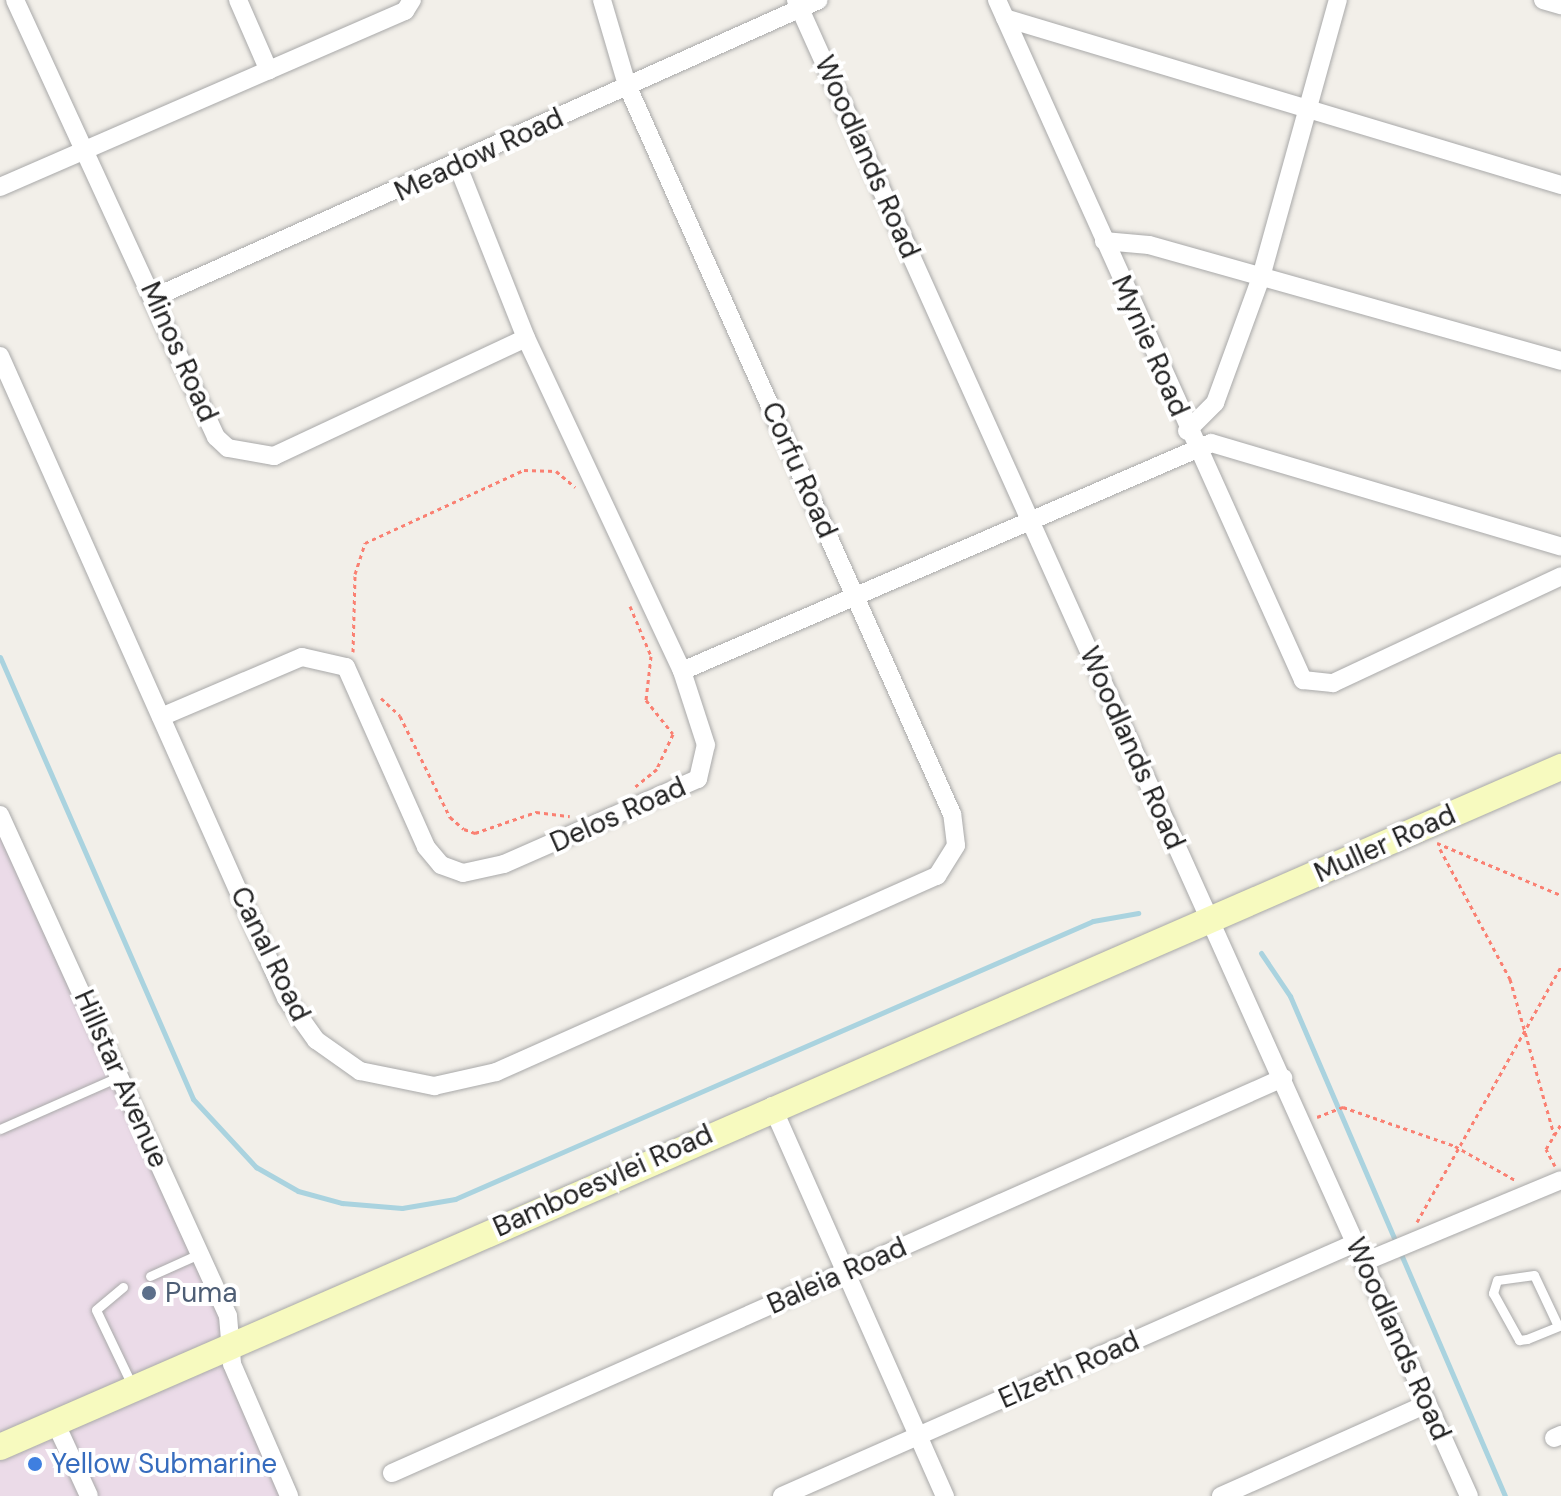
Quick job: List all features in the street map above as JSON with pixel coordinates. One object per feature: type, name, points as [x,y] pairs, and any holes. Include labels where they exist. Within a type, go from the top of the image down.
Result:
[{"type":"street","name":"Minos Road","points":[[15,0],[155,297],[216,437],[259,458],[526,338]]},
{"type":"street","points":[[238,0],[269,71]]},
{"type":"street","points":[[0,187],[405,11],[412,0]]},
{"type":"street","name":"Corfu Road","points":[[602,0],[627,85],[952,814],[953,856]]},
{"type":"street","name":"Meadow Road","points":[[155,297],[458,166],[798,4],[819,0]]},
{"type":"street","name":"Mynie Road","points":[[997,0],[1297,674],[1313,685],[1333,683],[1561,576]]},
{"type":"street","points":[[682,671],[1028,518],[1190,439],[1215,403],[1261,277],[1338,0]]},
{"type":"street","points":[[1543,0],[1561,5]]},
{"type":"street","name":"Woodlands Road","points":[[798,4],[1469,1496]]},
{"type":"street","points":[[1005,18],[1561,185]]},
{"type":"street","name":"Delos Road","points":[[337,663],[359,691],[426,847],[441,865],[463,873],[504,864],[698,779],[706,745],[682,671],[526,338],[458,166]]},
{"type":"street","points":[[1104,241],[1149,245],[1561,361]]},
{"type":"street","name":"Canal Road","points":[[0,356],[298,1017],[337,1059],[401,1083],[434,1086],[496,1072],[937,876],[953,856]]},
{"type":"street","points":[[1190,439],[1229,445],[1561,547]]},
{"type":"street","points":[[161,717],[284,662],[337,663]]},
{"type":"street","name":"Muller Road","points":[[1208,918],[1561,767]]},
{"type":"street","name":"Hillstar Avenue","points":[[0,815],[228,1316],[232,1364],[289,1496]]},
{"type":"street","name":"Bamboesvlei Road","points":[[0,1447],[772,1106],[1208,918]]},
{"type":"street","name":"Baleia Road","points":[[392,1473],[1283,1078]]},
{"type":"street","points":[[772,1106],[945,1496]]},
{"type":"street","points":[[1364,1262],[1560,1179]]},
{"type":"street","name":"Elzeth Road","points":[[782,1496],[1355,1243]]},
{"type":"street","points":[[1221,1496],[1427,1404]]},
{"type":"street","points":[[55,1422],[89,1496]]},
{"type":"lane","points":[[0,1129],[120,1076]]},
{"type":"lane","points":[[150,1276],[199,1254]]},
{"type":"lane","points":[[1534,1275],[1560,1326],[1519,1340],[1493,1293],[1497,1280],[1534,1275]]},
{"type":"lane","points":[[123,1287],[96,1310],[133,1388]]},
{"type":"path","points":[[337,663],[355,651],[355,574],[365,543],[524,470],[556,471],[582,496]]},
{"type":"path","points":[[624,795],[657,769],[673,734],[646,700],[651,656],[627,598]]},
{"type":"path","points":[[378,696],[400,716],[442,805],[464,829],[475,833],[536,812],[578,815]]},
{"type":"path","points":[[1428,826],[1503,965],[1554,1135]]},
{"type":"path","points":[[1440,849],[1561,895]]},
{"type":"path","points":[[1397,1247],[1523,1024],[1561,966]]},
{"type":"path","points":[[1325,1114],[1343,1107],[1455,1146],[1533,1190]]},
{"type":"path","points":[[1560,1179],[1546,1149],[1561,1124]]},
{"type":"shaded area","points":[[0,812],[232,1346],[295,1496],[0,1496]]},
{"type":"waterway","points":[[0,657],[193,1099],[256,1167],[298,1191],[342,1203],[402,1208],[455,1199],[1093,921],[1138,913]]},
{"type":"waterway","points":[[1261,953],[1290,996],[1505,1496]]},
{"type":"place","name":"Puma","points":[[149,1293]]},
{"type":"place","name":"Yellow Submarine","points":[[35,1464]]}]
